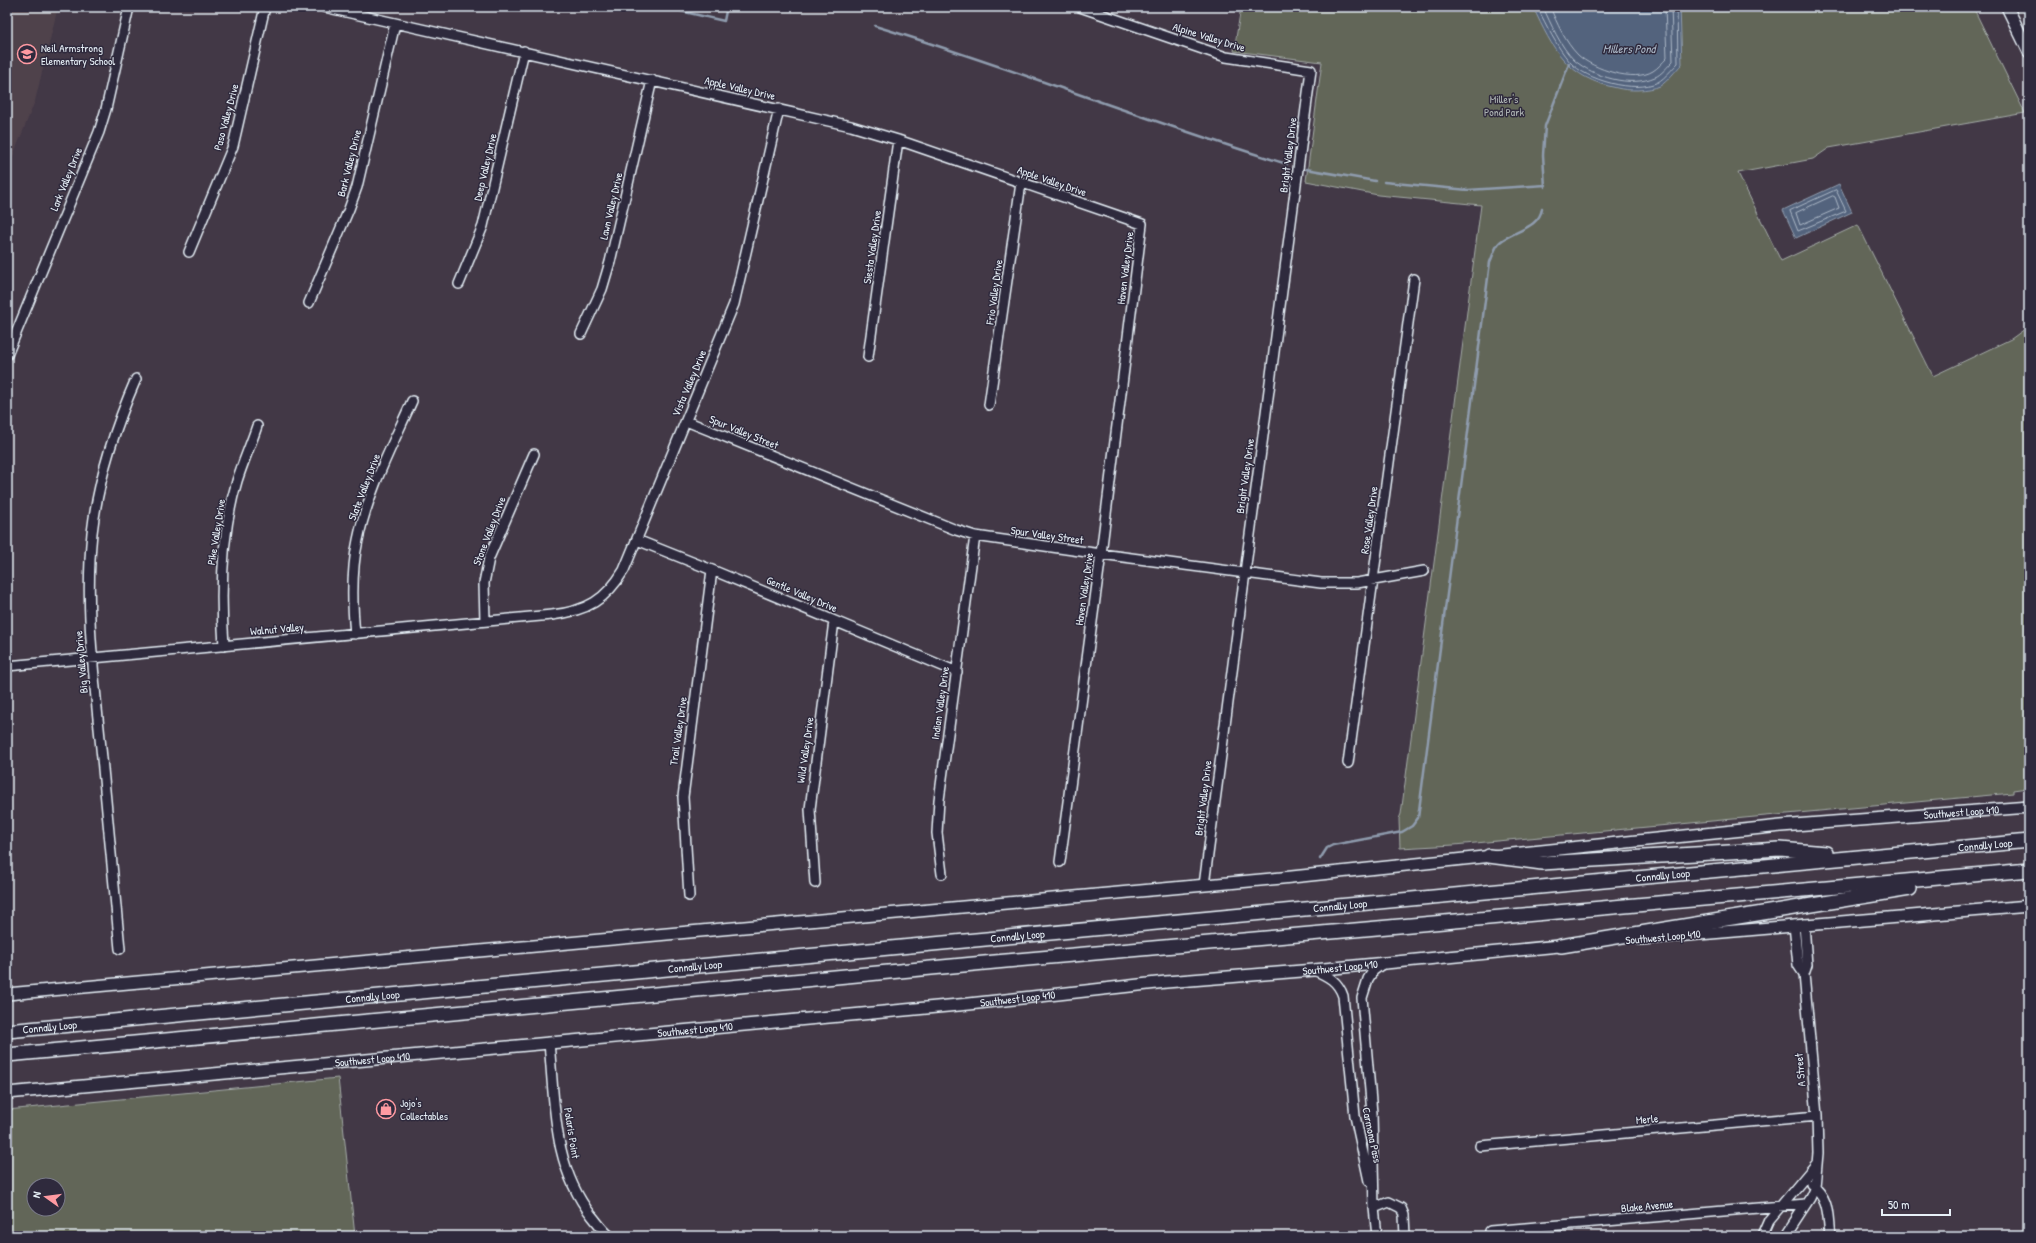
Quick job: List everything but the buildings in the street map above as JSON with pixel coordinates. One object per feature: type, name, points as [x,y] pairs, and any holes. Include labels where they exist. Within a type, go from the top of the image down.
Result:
[{"type":"highway","name":"Connally Loop","points":[[7,1031],[2029,841]]},
{"type":"highway","points":[[1489,856],[1542,863],[1780,849],[1861,857]]},
{"type":"highway","points":[[7,1055],[987,962],[2029,870]]},
{"type":"highway","points":[[1561,946],[1920,888],[1960,877]]},
{"type":"main road","points":[[2007,7],[2029,52]]},
{"type":"main road","name":"Southwest Loop 410","points":[[7,994],[1204,885],[1781,826],[2029,807]]},
{"type":"main road","name":"Southwest Loop 410","points":[[7,1094],[969,1004],[1166,982],[1314,970],[1385,962],[1799,924],[2029,906]]},
{"type":"street","name":"Lark Valley Drive","points":[[7,355],[99,132],[106,109],[129,7]]},
{"type":"street","name":"Paso Valley Drive","points":[[189,252],[233,146],[265,7]]},
{"type":"street","name":"Apple Valley Drive","points":[[324,7],[779,109],[898,140],[1142,224]]},
{"type":"street","name":"Alpine Valley Drive","points":[[1080,7],[1226,57],[1311,70]]},
{"type":"street","name":"Bark Valley Drive","points":[[309,303],[357,187],[395,24]]},
{"type":"street","name":"Deep Valley Drive","points":[[460,284],[483,226],[524,52]]},
{"type":"street","name":"Bright Valley Drive","points":[[1204,885],[1311,70]]},
{"type":"street","name":"Lawn Valley Drive","points":[[581,334],[602,289],[610,262],[652,80]]},
{"type":"street","name":"Vista Valley Drive","points":[[548,615],[578,610],[604,596],[624,570],[734,304],[779,109]]},
{"type":"street","name":"Siesta Valley Drive","points":[[868,357],[898,140]]},
{"type":"street","name":"Frio Valley Drive","points":[[989,405],[1020,183]]},
{"type":"street","name":"Haven Valley Drive","points":[[1060,862],[1101,554],[1142,224]]},
{"type":"street","name":"Rose Valley Drive","points":[[1348,763],[1414,280]]},
{"type":"street","name":"Big Valley Drive","points":[[120,949],[92,657],[89,579],[92,531],[110,450],[124,407],[136,379]]},
{"type":"street","name":"Slate Valley Drive","points":[[355,634],[352,593],[359,534],[374,488],[412,401]]},
{"type":"street","name":"Spur Valley Street","points":[[686,421],[956,530],[976,536],[1101,554],[1334,584],[1373,581],[1424,571]]},
{"type":"street","name":"Pike Valley Drive","points":[[224,646],[222,570],[227,528],[237,481],[257,426]]},
{"type":"street","name":"Stone Valley Drive","points":[[485,621],[484,583],[489,558],[534,454]]},
{"type":"street","name":"Indian Valley Drive","points":[[942,874],[937,833],[939,800],[976,536]]},
{"type":"street","name":"Gentle Valley Drive","points":[[637,540],[956,672]]},
{"type":"street","name":"Trail Valley Drive","points":[[689,896],[683,797],[712,570]]},
{"type":"street","name":"Walnut Valley","points":[[7,666],[548,615]]},
{"type":"street","name":"Wild Valley Drive","points":[[815,883],[810,810],[834,621]]},
{"type":"street","name":"A Street","points":[[1785,1236],[1806,1204],[1815,1187],[1817,1163],[1817,1116],[1804,974],[1798,965],[1799,924]]},
{"type":"street","name":"Carmona Pass","points":[[1377,1236],[1374,1208],[1372,1113],[1362,998],[1368,979],[1373,971],[1385,962]]},
{"type":"street","name":"Carmona Pass","points":[[1314,970],[1331,978],[1340,988],[1343,996],[1355,1116],[1374,1208]]},
{"type":"street","name":"Polaris Point","points":[[549,1043],[558,1131],[566,1171],[576,1192],[588,1211],[610,1236]]},
{"type":"street","points":[[1350,1067],[1367,1065]]},
{"type":"street","name":"Merle","points":[[1480,1146],[1817,1116]]},
{"type":"street","points":[[1762,1236],[1769,1220],[1817,1163]]},
{"type":"street","points":[[1804,1178],[1820,1191],[1826,1202],[1830,1236]]},
{"type":"street","points":[[1374,1208],[1389,1202],[1401,1208],[1404,1216],[1405,1236]]},
{"type":"street","name":"Blake Avenue","points":[[1490,1231],[1806,1204]]},
{"type":"shaded area","name":"Neil Armstrong Elementary School","points":[[7,7],[58,7],[35,101],[7,171]]},
{"type":"green space","name":"Miller's Pond Park","points":[[1241,7],[1973,7],[2025,113],[1829,148],[1813,159],[1738,173],[1781,261],[1858,225],[1933,376],[2011,339],[2029,326],[2029,792],[2027,788],[2013,790],[2013,793],[1454,845],[1400,848],[1399,819],[1401,814],[1481,205],[1378,195],[1306,181],[1322,62],[1234,51]]},
{"type":"green space","points":[[338,1078],[355,1236],[7,1236],[7,1110]]},
{"type":"water","name":"Millers Pond","points":[[1533,7],[1680,7],[1682,64],[1666,81],[1655,88],[1644,90],[1627,90],[1600,83],[1586,77],[1564,60],[1555,49]]},
{"type":"water","points":[[1839,184],[1852,212],[1796,238],[1783,210]]},
{"type":"waterway","points":[[663,7],[724,21],[726,11]]},
{"type":"waterway","points":[[875,26],[978,59],[1184,131],[1287,164]]},
{"type":"waterway","points":[[1545,187],[1543,155],[1545,126],[1569,64]]},
{"type":"waterway","points":[[1306,169],[1375,181]]},
{"type":"waterway","points":[[1384,182],[1468,190],[1546,185]]},
{"type":"waterway","points":[[1320,859],[1327,848],[1333,845],[1402,832],[1412,826],[1418,818],[1490,262],[1498,244],[1505,238],[1531,225],[1540,215],[1542,208]]},
{"type":"place","name":"Neil Armstrong Elementary School","points":[[27,54]]},
{"type":"place","name":"Jojo's Collectables","points":[[386,1109]]}]
